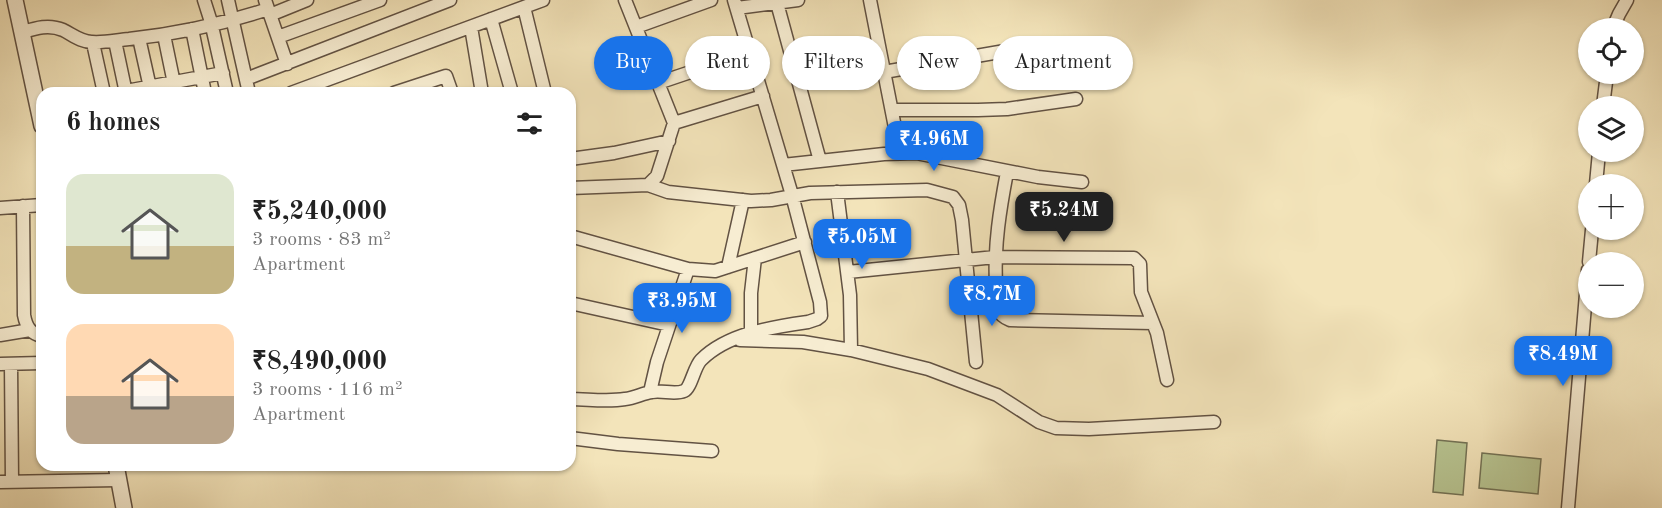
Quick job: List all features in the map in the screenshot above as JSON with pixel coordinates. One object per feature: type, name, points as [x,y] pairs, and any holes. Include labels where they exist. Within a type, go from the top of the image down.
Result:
[{"type":"street","points":[[15,0],[36,94]]},
{"type":"street","points":[[204,0],[212,24],[226,87]]},
{"type":"street","points":[[228,0],[248,87]]},
{"type":"street","points":[[22,32],[39,27],[51,27],[93,43],[115,41],[164,35],[233,20],[268,8],[307,0]]},
{"type":"street","points":[[278,37],[380,0]]},
{"type":"street","points":[[246,79],[450,0]]},
{"type":"street","points":[[307,87],[543,0]]},
{"type":"street","points":[[625,0],[640,36]]},
{"type":"street","points":[[636,27],[711,0]]},
{"type":"street","points":[[745,36],[735,4],[798,0]]},
{"type":"street","points":[[870,0],[877,36]]},
{"type":"street","points":[[1618,18],[1627,0]]},
{"type":"street","points":[[777,3],[786,36]]},
{"type":"street","points":[[524,7],[544,87]]},
{"type":"street","points":[[268,8],[286,64]]},
{"type":"street","points":[[491,19],[510,87]]},
{"type":"street","points":[[471,27],[481,87]]},
{"type":"street","points":[[192,29],[204,87]]},
{"type":"street","points":[[164,35],[175,87],[202,77],[223,73]]},
{"type":"street","points":[[139,38],[149,87]]},
{"type":"street","points":[[115,41],[125,87]]},
{"type":"street","points":[[93,43],[103,87]]},
{"type":"street","points":[[885,72],[993,53]]},
{"type":"street","points":[[412,87],[446,76],[450,87]]},
{"type":"street","points":[[885,77],[900,153]]},
{"type":"street","points":[[648,185],[657,176],[675,123],[661,90]]},
{"type":"street","points":[[576,399],[622,400],[650,392],[682,392],[687,390],[694,370],[701,360],[733,340],[751,333],[808,322],[821,316],[820,302],[805,242],[761,90]]},
{"type":"street","points":[[801,90],[820,161]]},
{"type":"street","points":[[675,123],[763,96]]},
{"type":"street","points":[[892,110],[1007,109],[1076,99]]},
{"type":"street","points":[[576,158],[614,153],[669,141]]},
{"type":"street","points":[[783,165],[916,153],[1007,172],[1083,182]]},
{"type":"street","points":[[1007,172],[998,219],[995,257],[999,313],[1010,320],[1153,323]]},
{"type":"street","points":[[576,188],[648,185],[668,192],[743,200],[771,200],[792,195],[837,192],[927,190],[953,197],[959,205],[967,260],[976,362]]},
{"type":"street","points":[[837,192],[850,296],[850,350]]},
{"type":"street","points":[[728,267],[743,200]]},
{"type":"street","points":[[0,208],[36,205]]},
{"type":"street","points":[[23,206],[24,315],[25,324],[36,333]]},
{"type":"street","points":[[576,238],[688,269],[715,271],[805,242]]},
{"type":"street","points":[[848,272],[995,257],[1134,258],[1140,264],[1141,292],[1153,323],[1167,380]]},
{"type":"street","points":[[751,333],[750,293],[755,258]]},
{"type":"street","points":[[650,392],[657,362],[688,269]]},
{"type":"street","points":[[576,304],[669,325]]},
{"type":"street","points":[[1568,508],[1584,318]]},
{"type":"street","points":[[0,335],[30,330]]},
{"type":"street","points":[[733,340],[803,342],[850,350],[928,369],[997,395],[1039,422],[1056,428],[1089,429],[1214,422]]},
{"type":"street","points":[[36,363],[5,364],[6,482],[117,472],[124,508]]},
{"type":"street","points":[[576,439],[712,451]]},
{"type":"green space","points":[[1437,440],[1467,443],[1463,495],[1433,492]]},
{"type":"green space","points":[[1482,453],[1541,459],[1538,494],[1479,488]]}]
